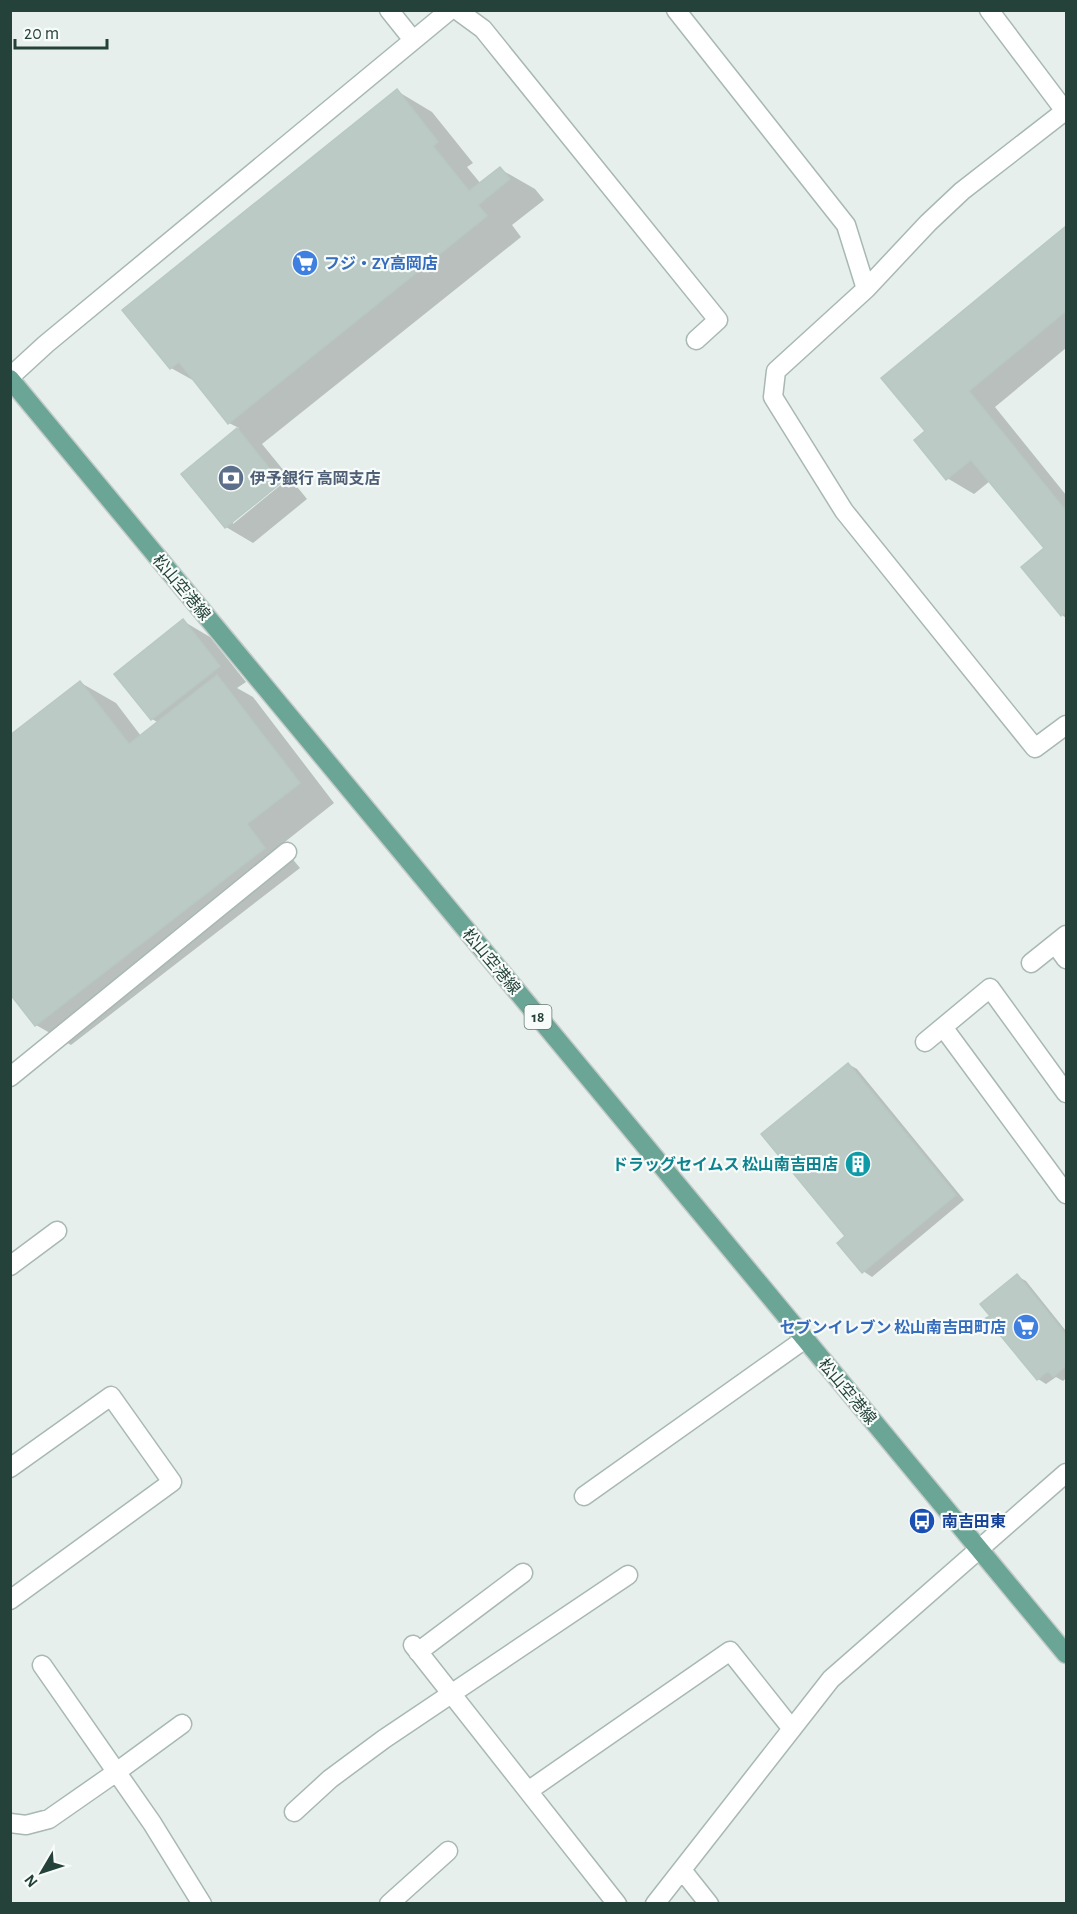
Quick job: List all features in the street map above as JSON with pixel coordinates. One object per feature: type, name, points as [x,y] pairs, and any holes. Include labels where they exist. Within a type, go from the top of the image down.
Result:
[{"type":"main road","name":"松山空港線","points":[[10,378],[1066,1654]]},
{"type":"street","points":[[389,10],[413,40]]},
{"type":"street","points":[[10,378],[46,344],[450,10]]},
{"type":"street","points":[[457,10],[483,29],[718,320],[696,340]]},
{"type":"street","points":[[676,10],[846,225],[866,290]]},
{"type":"street","points":[[995,13],[1065,111],[962,191],[928,223],[866,290],[776,371],[773,397],[844,512],[1035,748],[1066,725]]},
{"type":"street","points":[[10,1077],[287,852]]},
{"type":"street","points":[[1031,963],[1061,940],[1066,959]]},
{"type":"street","points":[[925,1042],[990,988],[1066,1093]]},
{"type":"street","points":[[943,1027],[1066,1194]]},
{"type":"street","points":[[10,1266],[57,1231]]},
{"type":"street","points":[[584,1496],[805,1339]]},
{"type":"street","points":[[10,1467],[111,1396],[171,1482],[10,1600]]},
{"type":"street","points":[[655,1904],[831,1679],[1066,1473]]},
{"type":"street","points":[[523,1572],[416,1648],[617,1904]]},
{"type":"street","points":[[294,1812],[330,1779],[384,1739],[628,1575]]},
{"type":"street","points":[[528,1791],[730,1651],[792,1729]]},
{"type":"street","points":[[42,1665],[152,1823],[202,1904]]},
{"type":"street","points":[[10,1823],[26,1826],[49,1819],[182,1724]]},
{"type":"street","points":[[389,1904],[448,1851]]},
{"type":"street","points":[[682,1870],[709,1904]]},
{"type":"building","name":"フジ・ZY高岡店","points":[[397,89],[438,142],[433,146],[469,191],[500,167],[510,179],[478,205],[487,216],[228,424],[179,362],[170,369],[122,310]]},
{"type":"building","points":[[1066,226],[1066,311],[969,391],[1066,511],[1066,611],[1061,616],[1021,567],[1044,548],[971,460],[946,480],[914,440],[925,431],[881,378]]},
{"type":"building","name":"伊予銀行 高岡支店","points":[[237,428],[281,483],[225,528],[181,474]]},
{"type":"building","points":[[183,619],[220,666],[151,720],[114,674]]},
{"type":"building","points":[[217,675],[300,783],[247,824],[265,848],[35,1026],[10,994],[10,735],[80,681],[129,744]]},
{"type":"building","name":"ドラッグセイムス 松山南吉田店","points":[[848,1063],[956,1195],[862,1273],[837,1243],[845,1236],[761,1134]]},
{"type":"building","name":"セブンイレブン 松山南吉田町店","points":[[1017,1274],[1066,1335],[1066,1366],[1053,1377],[1048,1371],[1037,1380],[986,1318],[990,1316],[980,1304]]},
{"type":"place","name":"フジ・ZY高岡店","points":[[305,263]]},
{"type":"place","name":"伊予銀行 高岡支店","points":[[231,478]]},
{"type":"place","name":"ドラッグセイムス 松山南吉田店","points":[[858,1164]]},
{"type":"place","name":"セブンイレブン 松山南吉田町店","points":[[1026,1327]]},
{"type":"place","name":"南吉田東","points":[[922,1521]]}]
